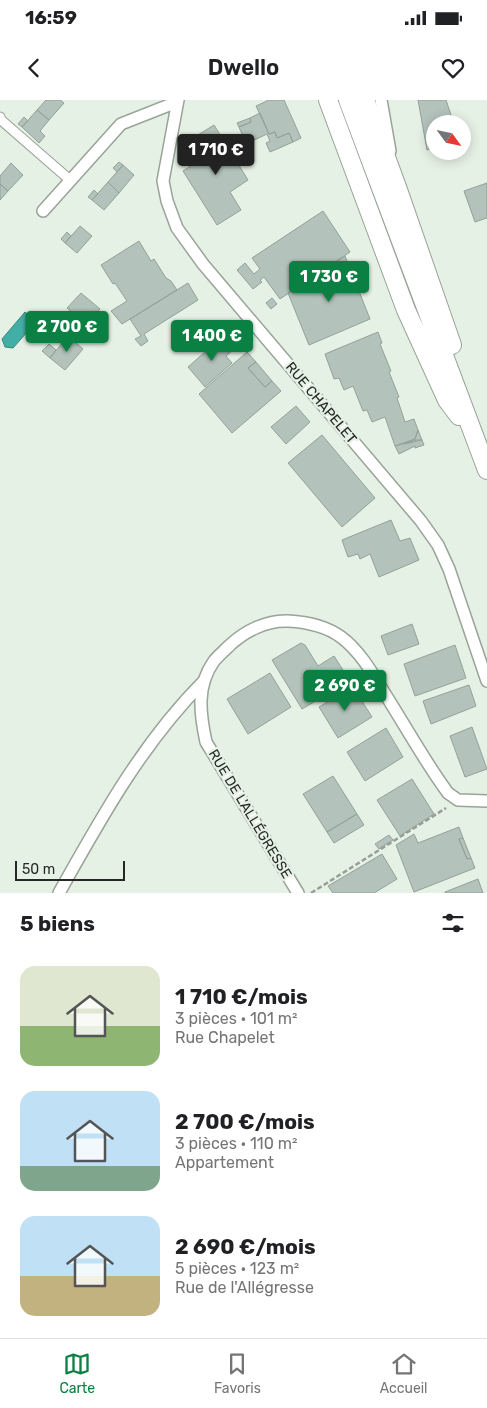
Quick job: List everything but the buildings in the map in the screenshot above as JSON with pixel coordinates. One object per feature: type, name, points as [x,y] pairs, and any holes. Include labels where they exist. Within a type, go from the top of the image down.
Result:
[{"type":"main road","points":[[328,100],[406,310],[447,400],[475,439]]},
{"type":"main road","points":[[348,100],[487,470]]},
{"type":"main road","points":[[364,100],[397,187],[468,391],[475,439]]},
{"type":"street","points":[[381,100],[397,187]]},
{"type":"street","points":[[43,211],[121,124],[177,101]]},
{"type":"street","name":"RUE CHAPELET","points":[[177,101],[163,180],[167,201],[177,228],[203,264],[420,521],[438,545],[449,569],[487,681]]},
{"type":"street","points":[[0,117],[1,120],[70,180]]},
{"type":"street","name":"RUE DE L'ALLÉGRESSE","points":[[298,893],[206,742],[200,701],[204,682],[214,661],[234,642],[253,629],[275,621],[301,622],[321,626],[341,636],[356,650],[371,671],[441,784],[448,793],[458,800]]},
{"type":"street","points":[[59,893],[116,793],[183,702],[204,682]]},
{"type":"street","points":[[458,800],[487,801]]},
{"type":"path","points":[[310,893],[458,800]]},
{"type":"water","points":[[25,312],[36,322],[13,348],[5,347],[2,339]]}]
